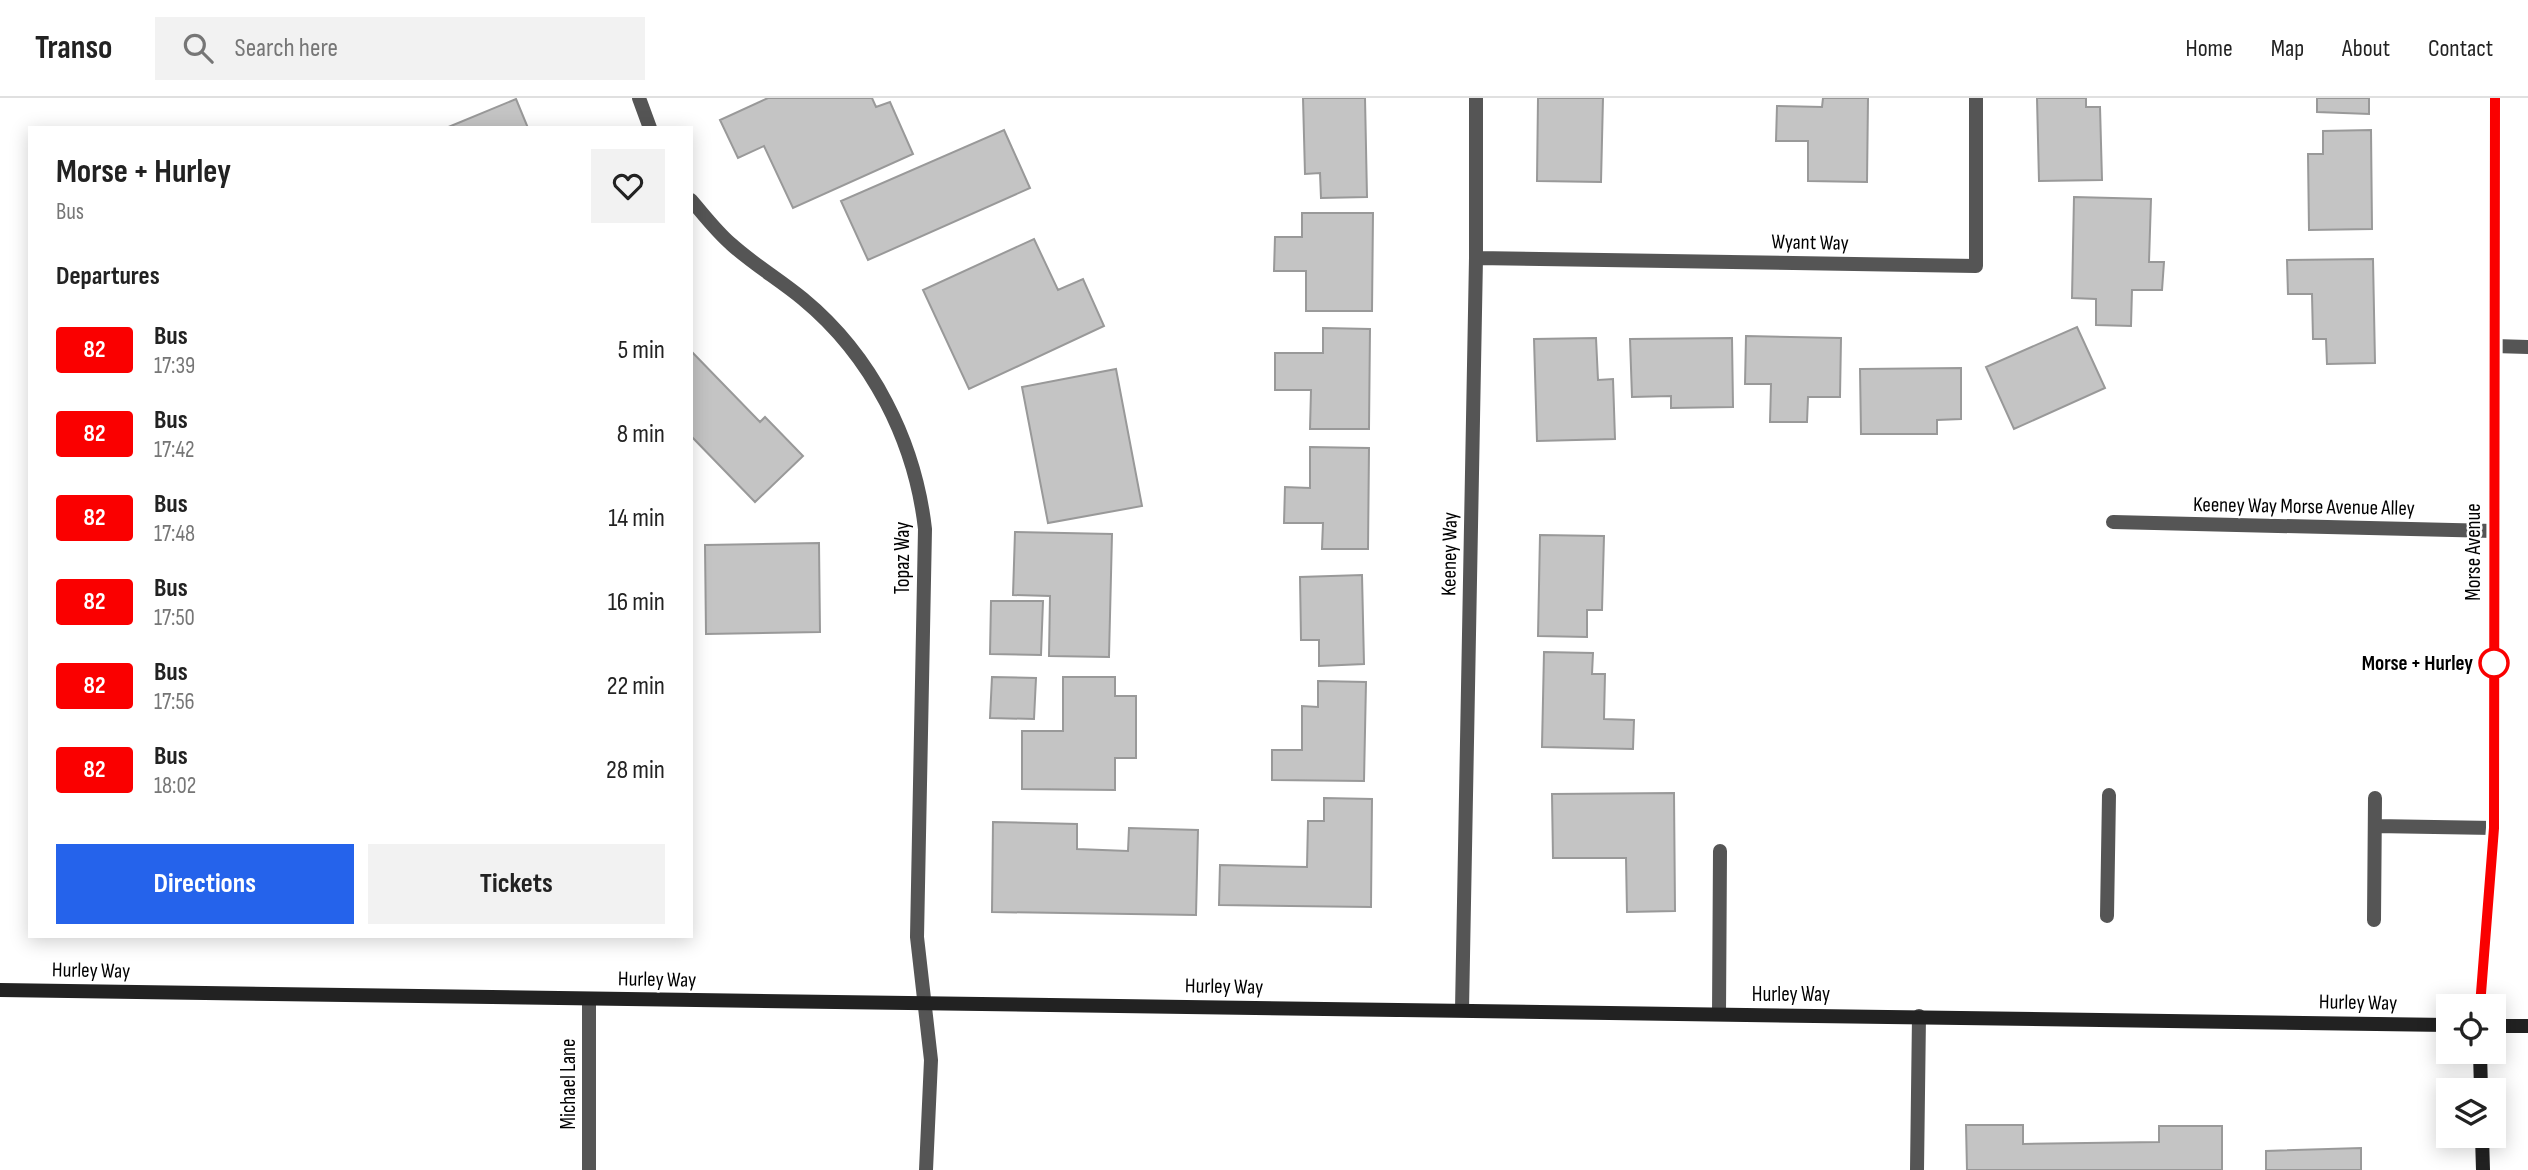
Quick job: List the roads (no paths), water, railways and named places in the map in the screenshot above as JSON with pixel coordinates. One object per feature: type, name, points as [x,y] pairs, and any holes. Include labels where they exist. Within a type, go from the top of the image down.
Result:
[{"type":"street","points":[[639,98],[649,126]]},
{"type":"street","name":"Keeney Way","points":[[1462,1010],[1476,258],[1476,98]]},
{"type":"street","name":"Wyant Way","points":[[1476,258],[1976,266],[1976,98]]},
{"type":"street","name":"Morse Avenue","points":[[2481,994],[2494,828],[2495,98]]},
{"type":"street","name":"Topaz Way","points":[[693,202],[728,241],[804,299],[846,341],[880,390],[906,443],[922,500],[925,529],[917,937],[925,1003]]},
{"type":"street","points":[[2494,346],[2528,347]]},
{"type":"street","name":"Keeney Way Morse Avenue Alley","points":[[2113,522],[2494,531]]},
{"type":"street","points":[[2107,916],[2109,795]]},
{"type":"street","points":[[2374,920],[2375,798]]},
{"type":"street","points":[[2375,826],[2494,828]]},
{"type":"street","points":[[1719,1014],[1720,851]]},
{"type":"street","name":"Hurley Way","points":[[0,990],[2436,1025]]},
{"type":"street","name":"Michael Lane","points":[[590,999],[590,1170]]},
{"type":"street","points":[[925,1003],[931,1060],[926,1170]]},
{"type":"street","points":[[1917,1170],[1919,1016]]},
{"type":"street","points":[[2506,1026],[2528,1026]]},
{"type":"street","points":[[2482,1148],[2483,1170]]},
{"type":"place","name":"Morse + Hurley","points":[[2494,663]]}]
